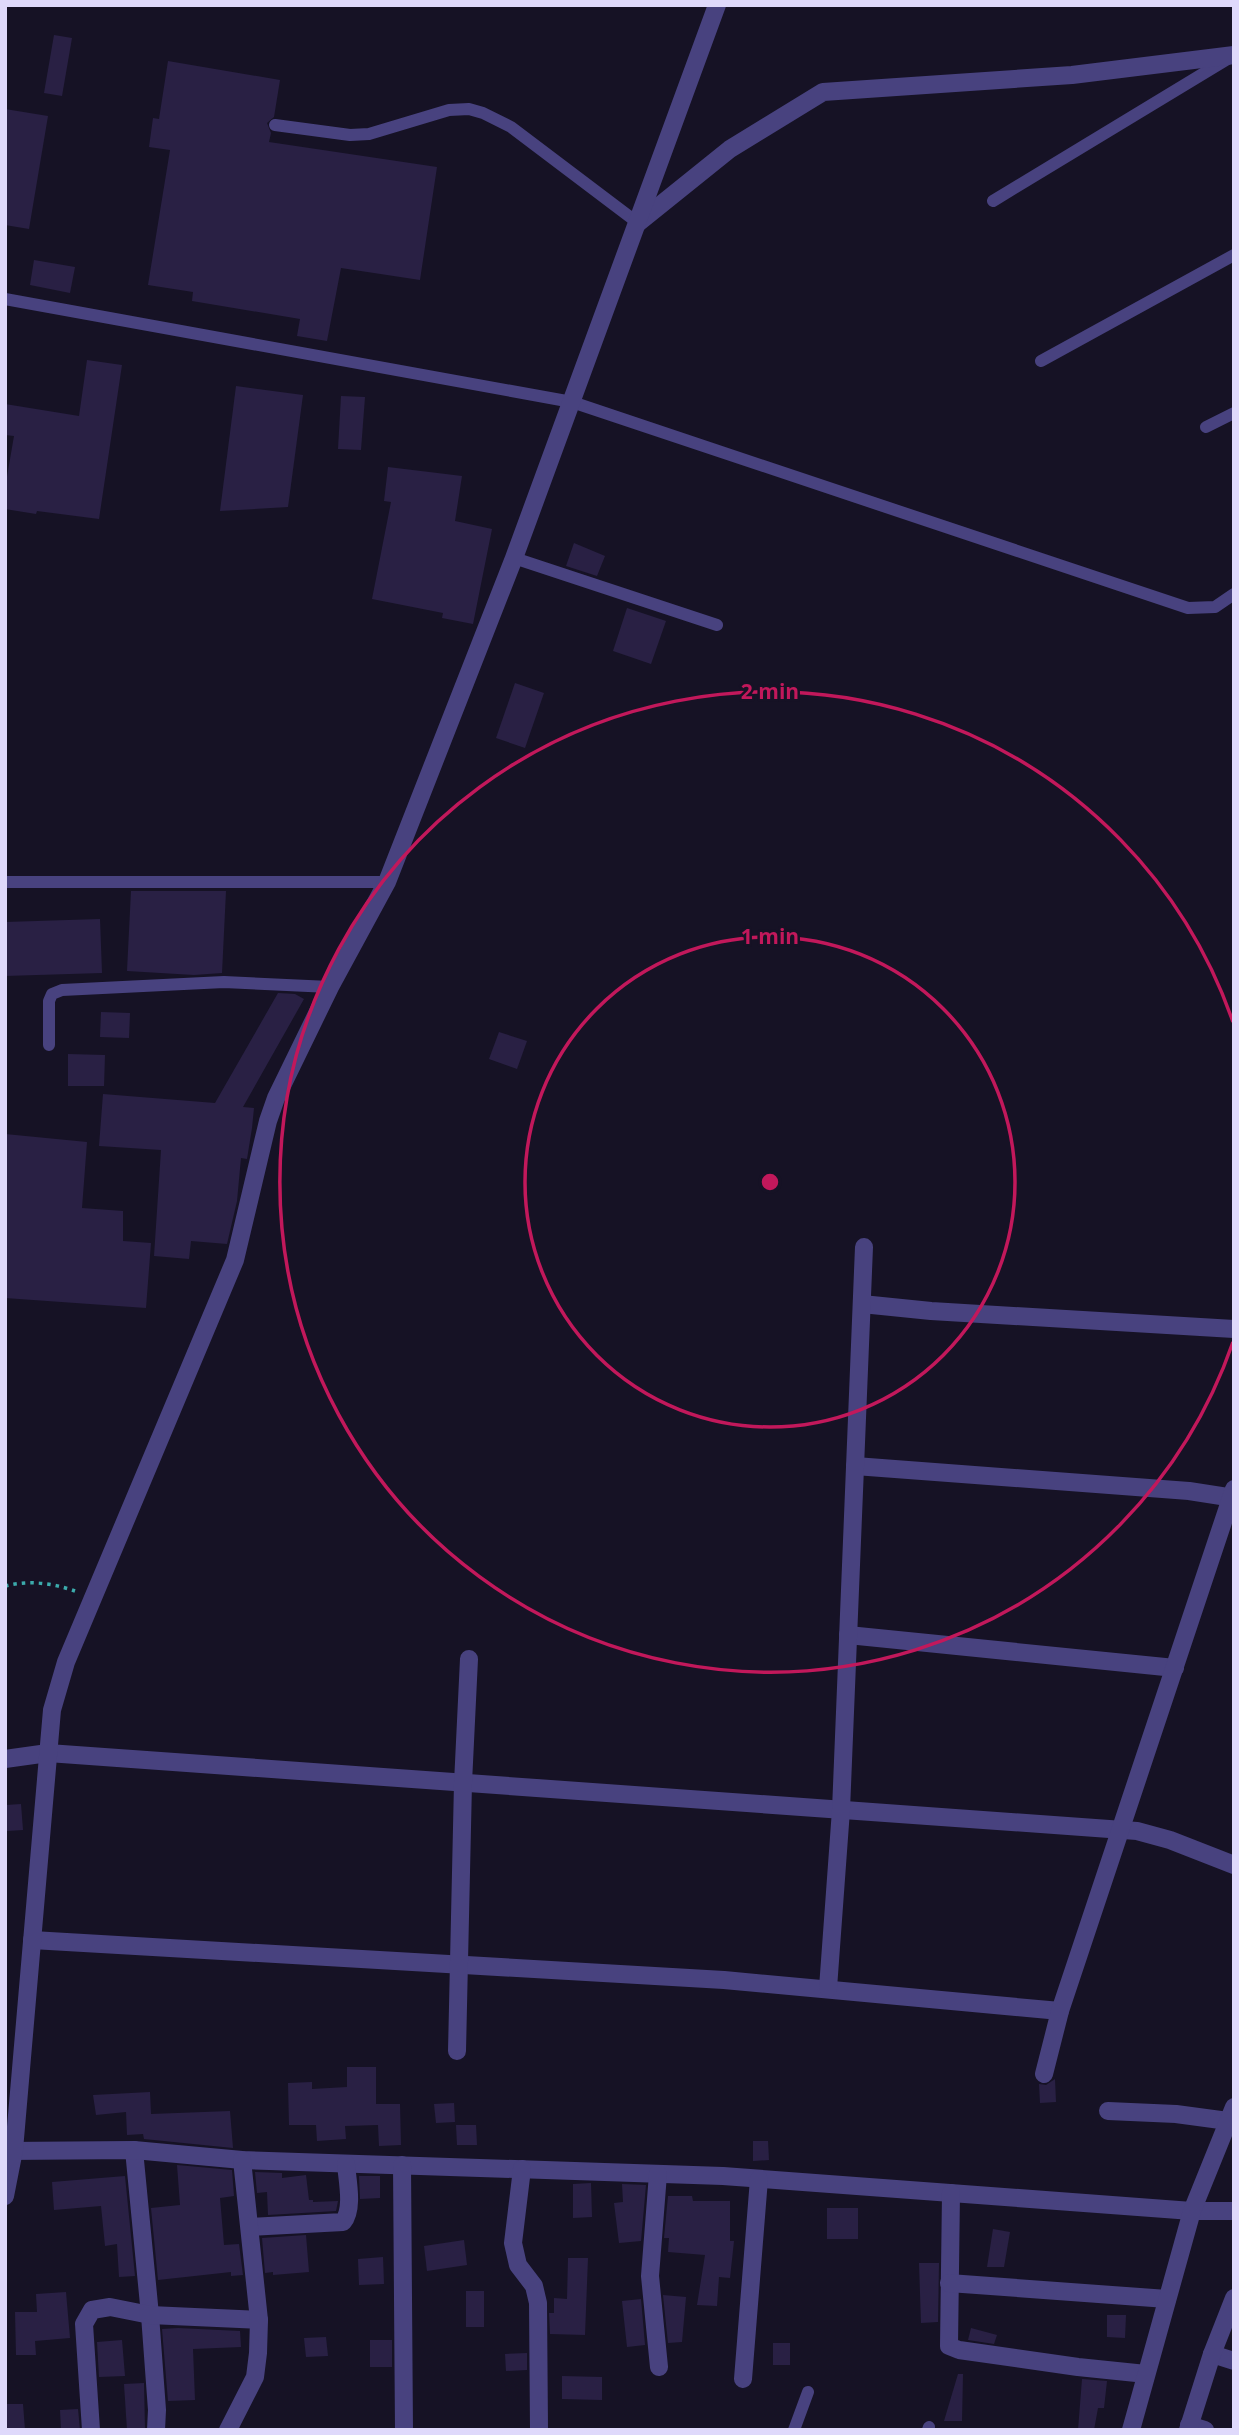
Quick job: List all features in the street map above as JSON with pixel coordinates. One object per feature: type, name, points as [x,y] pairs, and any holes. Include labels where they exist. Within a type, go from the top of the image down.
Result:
[{"type":"street","points":[[5,2196],[32,1941],[52,1710],[65,1662],[235,1260],[268,1121],[288,1071],[387,883],[514,558],[717,5]]},
{"type":"street","points":[[638,223],[730,149],[823,92],[1072,75],[1234,55]]},
{"type":"street","points":[[828,1988],[841,1810],[864,1247]]},
{"type":"street","points":[[862,1304],[931,1311],[1234,1329]]},
{"type":"street","points":[[855,1466],[1233,1495],[1060,2011],[1044,2074]]},
{"type":"street","points":[[848,1635],[1175,1668]]},
{"type":"street","points":[[457,2051],[463,1783],[469,1659]]},
{"type":"street","points":[[5,1759],[48,1752],[1137,1831],[1170,1840],[1234,1865]]},
{"type":"street","points":[[32,1941],[724,1980],[1060,2011]]},
{"type":"street","points":[[1108,2111],[1231,2114],[1192,2211],[1131,2430]]},
{"type":"street","points":[[10,2150],[134,2150],[242,2160],[760,2179],[1192,2211],[1234,2211]]},
{"type":"street","points":[[134,2150],[150,2315],[156,2430]]},
{"type":"street","points":[[228,2430],[255,2377],[259,2320],[242,2160]]},
{"type":"street","points":[[250,2227],[343,2222],[348,2208],[346,2164]]},
{"type":"street","points":[[402,2165],[404,2430]]},
{"type":"street","points":[[522,2169],[513,2242],[518,2264],[534,2286],[538,2303],[539,2430]]},
{"type":"street","points":[[658,2174],[650,2297],[659,2367]]},
{"type":"street","points":[[743,2379],[760,2179]]},
{"type":"street","points":[[951,2193],[949,2346],[1078,2367],[1146,2374]]},
{"type":"street","points":[[949,2283],[1167,2299]]},
{"type":"street","points":[[1194,2428],[1212,2354],[1234,2298]]},
{"type":"street","points":[[92,2430],[84,2323],[92,2310],[100,2307],[150,2315],[259,2320]]},
{"type":"street","points":[[1212,2354],[1234,2361]]},
{"type":"lane","points":[[993,201],[1234,55]]},
{"type":"lane","points":[[275,125],[350,135],[369,134],[449,110],[469,109],[511,127],[638,223]]},
{"type":"lane","points":[[1041,361],[1234,255]]},
{"type":"lane","points":[[5,299],[572,402],[1188,608],[1215,607],[1234,594]]},
{"type":"lane","points":[[1206,427],[1234,413]]},
{"type":"lane","points":[[514,558],[717,625]]},
{"type":"lane","points":[[5,882],[387,883]]},
{"type":"lane","points":[[48,1045],[49,1001],[52,994],[62,990],[224,982],[330,987]]},
{"type":"lane","points":[[794,2430],[808,2392]]},
{"type":"path","points":[[5,1586],[24,1582],[58,1585],[92,1596]]},
{"type":"building","points":[[54,35],[72,38],[62,96],[44,93]]},
{"type":"building","points":[[168,61],[280,80],[274,117],[267,123],[271,133],[269,142],[437,167],[420,280],[341,268],[327,341],[297,336],[300,319],[192,301],[193,292],[148,285],[170,150],[149,147],[153,118],[159,119]]},
{"type":"building","points":[[5,109],[48,116],[29,229],[5,225]]},
{"type":"building","points":[[34,260],[75,267],[70,293],[30,285]]},
{"type":"building","points":[[87,360],[122,365],[99,519],[5,509],[5,488],[14,436],[5,435],[5,404],[79,416]]},
{"type":"building","points":[[236,386],[303,395],[288,507],[220,511]]},
{"type":"building","points":[[341,396],[365,397],[361,450],[338,449]]},
{"type":"building","points":[[388,467],[462,476],[455,521],[492,529],[473,624],[442,618],[443,613],[372,599],[391,502],[384,501]]},
{"type":"building","points":[[574,543],[605,556],[597,576],[566,566]]},
{"type":"building","points":[[627,608],[666,621],[651,664],[613,651]]},
{"type":"building","points":[[515,683],[544,693],[525,748],[496,738]]},
{"type":"building","points":[[131,891],[226,891],[222,973],[194,975],[127,971]]},
{"type":"building","points":[[100,919],[102,973],[5,976],[5,922]]},
{"type":"building","points":[[278,993],[295,994],[304,999],[243,1107],[254,1108],[252,1128],[247,1159],[241,1158],[237,1201],[227,1244],[191,1241],[189,1259],[154,1256],[161,1150],[99,1146],[103,1094],[215,1103]]},
{"type":"building","points":[[101,1012],[130,1013],[129,1038],[100,1037]]},
{"type":"building","points":[[499,1032],[527,1041],[517,1069],[489,1059]]},
{"type":"building","points":[[68,1054],[105,1055],[104,1086],[68,1086]]},
{"type":"building","points":[[5,1134],[87,1142],[82,1208],[123,1211],[123,1241],[151,1243],[146,1308],[5,1298]]},
{"type":"building","points":[[21,1804],[23,1830],[7,1831],[6,1805]]},
{"type":"building","points":[[347,2067],[376,2067],[376,2104],[400,2104],[401,2145],[379,2146],[378,2125],[345,2126],[346,2139],[317,2141],[316,2125],[289,2125],[288,2083],[312,2082],[312,2089],[347,2087]]},
{"type":"building","points":[[1055,2079],[1056,2102],[1040,2103],[1039,2084],[1046,2085]]},
{"type":"building","points":[[150,2092],[151,2114],[230,2111],[233,2148],[144,2139],[143,2134],[127,2135],[126,2112],[96,2115],[93,2095]]},
{"type":"building","points":[[454,2103],[455,2122],[436,2123],[434,2104]]},
{"type":"building","points":[[456,2125],[476,2125],[477,2145],[457,2145]]},
{"type":"building","points":[[753,2141],[768,2141],[769,2160],[753,2161]]},
{"type":"building","points":[[177,2165],[232,2170],[234,2196],[220,2198],[224,2245],[239,2244],[243,2275],[231,2276],[231,2272],[158,2280],[151,2208],[180,2205]]},
{"type":"building","points":[[255,2172],[282,2173],[282,2178],[306,2175],[309,2200],[338,2201],[336,2211],[268,2215],[267,2192],[257,2193]]},
{"type":"building","points":[[125,2176],[135,2276],[119,2277],[117,2244],[105,2246],[101,2206],[54,2210],[52,2182]]},
{"type":"building","points":[[359,2176],[380,2176],[380,2198],[360,2199]]},
{"type":"building","points":[[591,2183],[592,2217],[573,2218],[573,2184]]},
{"type":"building","points":[[622,2184],[646,2185],[641,2241],[619,2243],[614,2203],[623,2202]]},
{"type":"building","points":[[668,2196],[692,2196],[693,2201],[730,2201],[730,2241],[734,2241],[730,2278],[719,2277],[717,2306],[697,2305],[705,2255],[668,2252],[669,2238],[664,2238]]},
{"type":"building","points":[[827,2208],[858,2208],[858,2239],[827,2239]]},
{"type":"building","points":[[993,2229],[1010,2232],[1004,2267],[987,2267]]},
{"type":"building","points":[[306,2235],[309,2272],[273,2275],[273,2272],[265,2273],[262,2238]]},
{"type":"building","points":[[464,2240],[467,2265],[427,2271],[424,2246]]},
{"type":"building","points":[[383,2257],[384,2284],[359,2285],[358,2259]]},
{"type":"building","points":[[568,2258],[588,2258],[585,2335],[550,2334],[549,2313],[554,2313],[554,2298],[567,2299]]},
{"type":"building","points":[[919,2263],[939,2263],[938,2322],[921,2323]]},
{"type":"building","points":[[466,2291],[484,2291],[484,2327],[466,2327]]},
{"type":"building","points":[[66,2292],[70,2338],[35,2341],[36,2355],[16,2355],[15,2312],[37,2312],[36,2294]]},
{"type":"building","points":[[663,2295],[686,2297],[682,2342],[668,2343]]},
{"type":"building","points":[[641,2299],[645,2345],[627,2347],[622,2301]]},
{"type":"building","points":[[1107,2315],[1126,2315],[1125,2338],[1107,2337]]},
{"type":"building","points":[[971,2328],[997,2335],[994,2344],[968,2340]]},
{"type":"building","points":[[162,2329],[240,2331],[241,2347],[193,2349],[195,2400],[168,2401]]},
{"type":"building","points":[[326,2337],[328,2356],[306,2357],[304,2338]]},
{"type":"building","points":[[122,2340],[125,2376],[99,2377],[97,2342]]},
{"type":"building","points":[[370,2340],[392,2340],[392,2367],[370,2367]]},
{"type":"building","points":[[773,2343],[790,2343],[790,2365],[773,2365]]},
{"type":"building","points":[[527,2353],[527,2370],[506,2371],[505,2354]]},
{"type":"building","points":[[958,2374],[963,2374],[962,2421],[944,2421]]},
{"type":"building","points":[[562,2376],[602,2377],[602,2400],[562,2399]]},
{"type":"building","points":[[1082,2379],[1107,2381],[1104,2408],[1098,2408],[1094,2430],[1078,2430]]},
{"type":"building","points":[[144,2383],[145,2430],[127,2430],[124,2384]]},
{"type":"building","points":[[5,2404],[23,2404],[25,2430],[5,2430]]},
{"type":"building","points":[[78,2409],[80,2430],[61,2430],[60,2410]]}]
